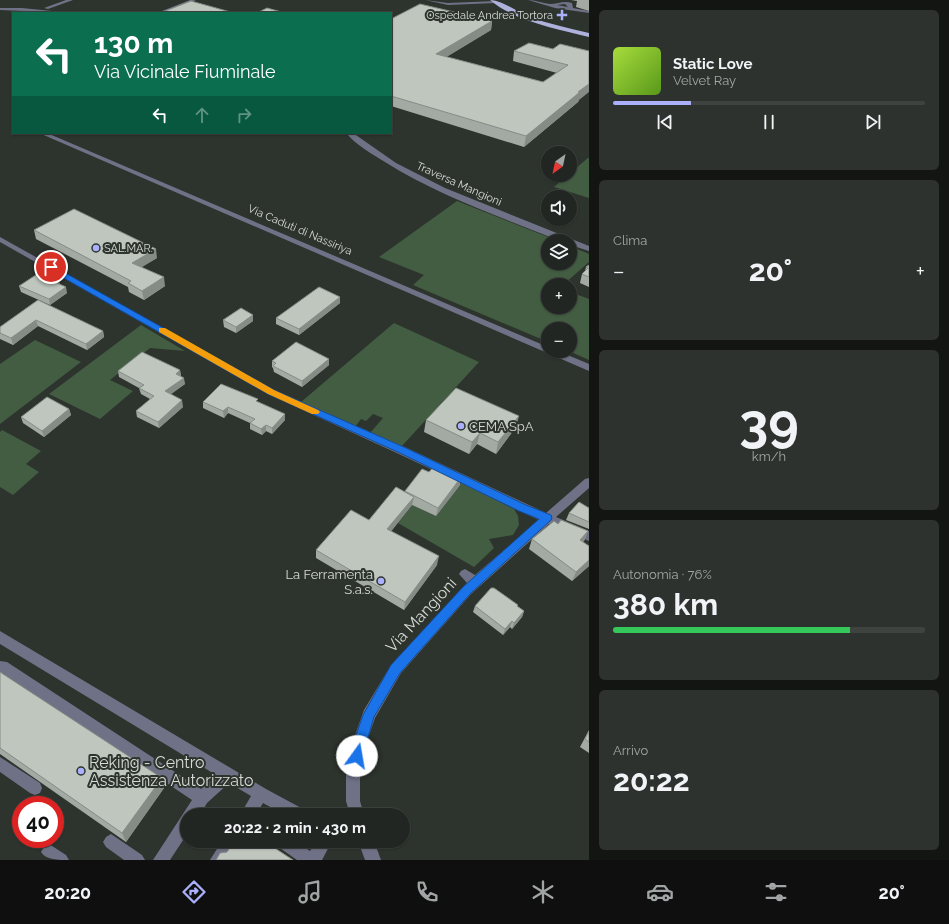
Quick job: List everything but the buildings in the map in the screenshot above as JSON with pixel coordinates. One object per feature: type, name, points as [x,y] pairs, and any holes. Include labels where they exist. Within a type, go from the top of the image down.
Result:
[{"type":"main road","points":[[494,1],[526,16],[553,26],[589,35]]},
{"type":"street","points":[[41,10],[72,0]]},
{"type":"street","points":[[162,12],[194,0]]},
{"type":"street","points":[[427,0],[448,4],[494,1]]},
{"type":"street","points":[[530,0],[571,10],[588,12]]},
{"type":"street","points":[[0,9],[60,12]]},
{"type":"street","name":"Via Caduti di Nassiriya","points":[[44,134],[541,348]]},
{"type":"street","name":"Traversa Mangioni","points":[[350,134],[376,154],[412,175],[452,194],[550,234]]},
{"type":"street","points":[[0,239],[271,392],[403,450],[523,508],[589,536]]},
{"type":"street","name":"Traversa Mangioni","points":[[577,245],[589,249]]},
{"type":"street","name":"Via Caduti di Nassiriya","points":[[565,358],[589,368]]},
{"type":"street","name":"Via Mangioni","points":[[355,808],[353,801],[353,772],[360,741],[369,715],[396,669],[475,582],[589,482]]},
{"type":"street","points":[[465,574],[475,582]]},
{"type":"street","points":[[0,637],[260,794],[287,808]]},
{"type":"street","points":[[0,668],[2,666],[202,798]]},
{"type":"street","points":[[0,764],[35,788]]},
{"type":"street","points":[[196,808],[202,798],[228,774]]},
{"type":"street","points":[[251,808],[260,794]]},
{"type":"street","points":[[161,860],[180,832]]},
{"type":"street","points":[[111,842],[137,860]]},
{"type":"street","points":[[218,860],[226,848]]},
{"type":"street","points":[[292,848],[310,860]]},
{"type":"street","points":[[314,860],[320,848]]},
{"type":"street","points":[[369,848],[373,860]]},
{"type":"green space","points":[[589,158],[589,198],[577,194],[577,190],[564,190],[554,187],[560,182],[577,182],[577,167]]},
{"type":"green space","points":[[457,201],[541,234],[541,270],[577,270],[577,249],[589,254],[589,262],[571,278],[541,278],[541,314],[577,314],[577,295],[589,299],[589,360],[577,355],[577,322],[541,322],[541,339],[413,285],[424,275],[379,257]]},
{"type":"green space","points":[[394,323],[479,362],[401,447],[370,433],[383,418],[373,414],[366,421],[361,419],[355,427],[301,402]]},
{"type":"green space","points":[[141,325],[185,351],[150,348],[110,380],[133,391],[100,419],[49,394]]},
{"type":"green space","points":[[35,340],[81,362],[0,424],[0,364]]},
{"type":"green space","points":[[2,430],[41,451],[26,464],[39,472],[13,495],[0,487],[0,432]]},
{"type":"green space","points":[[462,482],[514,509],[518,516],[519,525],[513,535],[489,539],[494,548],[474,567],[398,523],[412,505],[436,516]]},
{"type":"slow traffic","points":[[162,330],[271,392],[315,412]]},
{"type":"place","name":"Ospedale Andrea Tortora","points":[[562,15]]},
{"type":"place","name":"SAL.MAR.","points":[[96,248]]},
{"type":"place","name":"CEMA SpA","points":[[461,426]]},
{"type":"place","name":"La Ferramenta S.a.s.","points":[[381,581]]},
{"type":"place","name":"Reking - Centro Assistenza Autorizzato","points":[[81,771]]},
{"type":"route","points":[[51,267],[271,392],[403,450],[523,508],[547,518],[467,590],[396,669],[369,715],[360,741],[357,756]]}]
